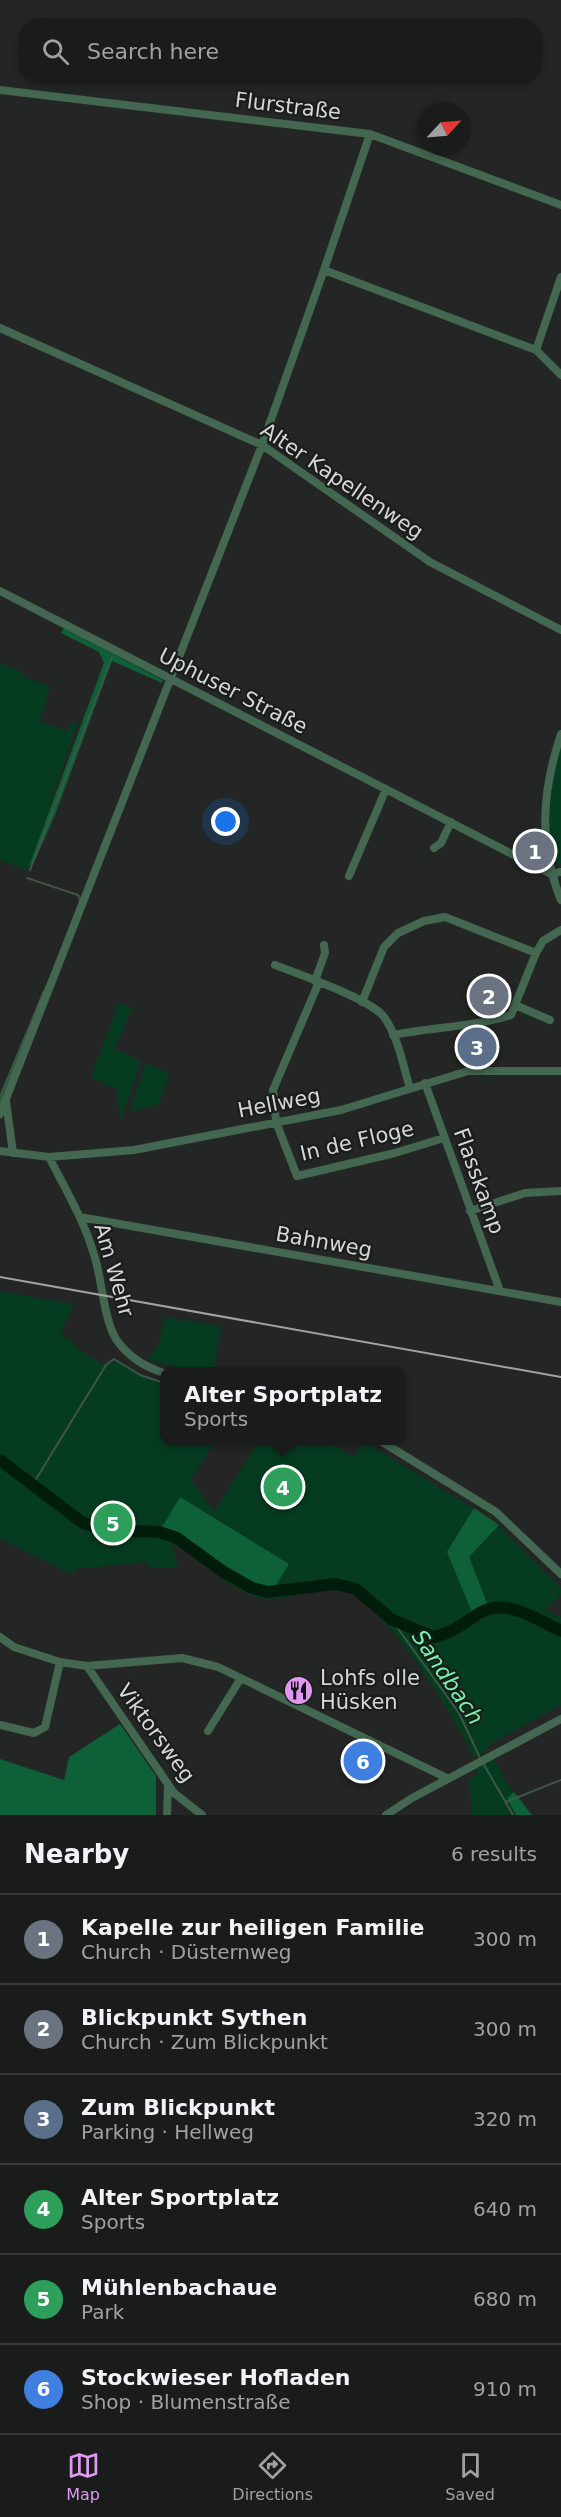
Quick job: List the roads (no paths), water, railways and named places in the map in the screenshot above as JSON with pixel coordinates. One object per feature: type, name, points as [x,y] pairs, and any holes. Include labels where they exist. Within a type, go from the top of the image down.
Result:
[{"type":"street","name":"Flurstraße","points":[[0,90],[370,134],[561,205]]},
{"type":"street","points":[[0,1114],[262,445],[370,134]]},
{"type":"street","points":[[324,270],[536,350],[561,375]]},
{"type":"street","points":[[536,350],[561,277]]},
{"type":"street","name":"Alter Kapellenweg","points":[[0,328],[262,445],[430,562],[561,630]]},
{"type":"street","name":"Uphuser Straße","points":[[0,591],[551,874]]},
{"type":"street","points":[[561,734],[545,803],[545,846],[551,874],[561,900]]},
{"type":"street","points":[[349,876],[386,789]]},
{"type":"street","points":[[434,848],[441,843],[451,822]]},
{"type":"street","points":[[551,874],[561,872]]},
{"type":"street","points":[[362,1002],[384,947],[398,933],[424,921],[445,917],[536,952]]},
{"type":"street","points":[[393,1035],[428,1028],[491,1021],[511,1015],[536,952],[543,941],[561,930]]},
{"type":"street","points":[[276,1122],[273,1090],[317,981],[325,953],[324,945]]},
{"type":"street","points":[[275,964],[362,1002],[384,1016],[393,1035],[410,1088]]},
{"type":"street","points":[[515,1005],[550,1020]]},
{"type":"street","name":"Hellweg","points":[[0,1151],[49,1157],[134,1150],[340,1110],[468,1071],[561,1071]]},
{"type":"street","name":"Flasskamp","points":[[424,1083],[500,1291]]},
{"type":"street","points":[[6,1100],[13,1153]]},
{"type":"street","name":"In de Floge","points":[[276,1122],[297,1176],[395,1154],[444,1138]]},
{"type":"street","name":"Am Wehr","points":[[49,1157],[80,1217],[95,1256],[111,1328],[116,1340],[133,1359],[160,1371]]},
{"type":"street","points":[[470,1211],[525,1193],[561,1191]]},
{"type":"street","name":"Bahnweg","points":[[80,1217],[561,1302]]},
{"type":"street","points":[[387,1445],[496,1512],[561,1574]]},
{"type":"street","points":[[0,1636],[14,1647],[60,1662],[87,1666],[182,1658],[218,1667],[447,1778]]},
{"type":"street","points":[[0,1725],[34,1732],[45,1727],[60,1662]]},
{"type":"street","name":"Viktorsweg","points":[[87,1666],[168,1786],[202,1815]]},
{"type":"street","points":[[208,1731],[241,1678]]},
{"type":"street","points":[[386,1815],[447,1778],[561,1719]]},
{"type":"street","points":[[167,1815],[168,1786]]},
{"type":"waterway","points":[[30,870],[112,657]]},
{"type":"waterway","points":[[27,878],[78,895],[80,900]]},
{"type":"waterway","points":[[0,1097],[44,991]]},
{"type":"waterway","points":[[33,1484],[106,1365],[114,1359],[140,1375],[160,1382]]},
{"type":"waterway","points":[[0,1460],[83,1523],[106,1530],[159,1532],[177,1538],[222,1571],[252,1588],[268,1592],[336,1584],[356,1589],[391,1619],[433,1637],[450,1631],[486,1610],[496,1608],[518,1611],[561,1631]]},
{"type":"waterway","name":"Sandbach","points":[[391,1619],[459,1713],[480,1758]]},
{"type":"waterway","name":"Sandbach","points":[[483,1763],[513,1815]]},
{"type":"waterway","points":[[506,1802],[561,1780]]},
{"type":"railway","points":[[0,1277],[561,1377]]},
{"type":"place","name":"Kapelle zur heiligen Familie","points":[[535,851]]},
{"type":"place","name":"Blickpunkt Sythen","points":[[489,996]]},
{"type":"place","name":"Zum Blickpunkt","points":[[477,1047]]},
{"type":"place","name":"Alter Sportplatz","points":[[283,1487]]},
{"type":"place","name":"Mühlenbachaue","points":[[113,1523]]},
{"type":"place","name":"Lohfs olle Hüsken","points":[[299,1690]]},
{"type":"place","name":"Stockwieser Hofladen","points":[[363,1761]]}]
